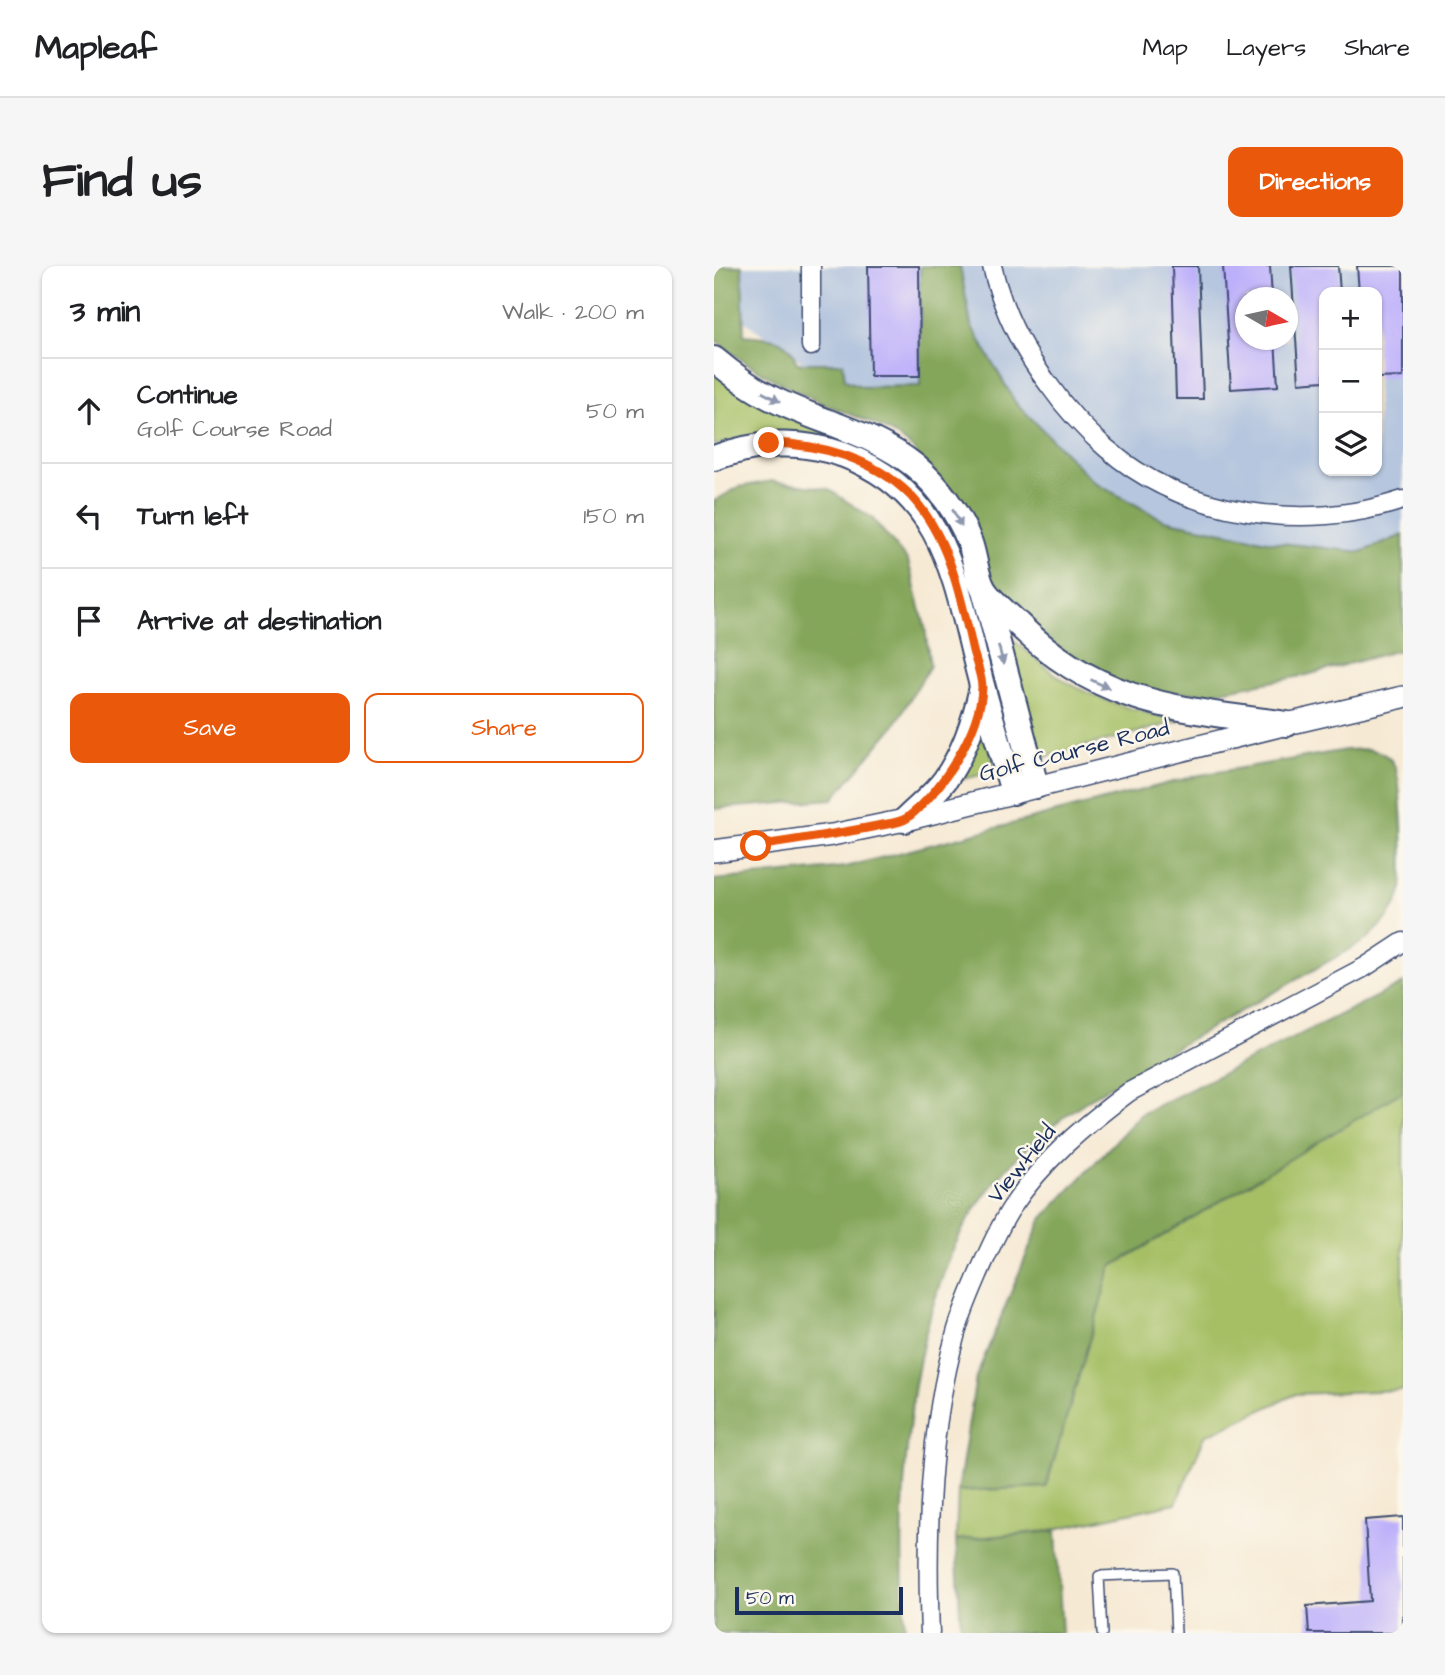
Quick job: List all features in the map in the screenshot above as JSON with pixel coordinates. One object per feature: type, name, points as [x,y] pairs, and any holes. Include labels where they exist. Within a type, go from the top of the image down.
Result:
[{"type":"main road","points":[[714,359],[771,398],[855,432],[914,465],[954,510],[969,541],[983,589],[1025,789]]},
{"type":"main road","points":[[714,458],[740,448],[769,443],[799,444],[829,450],[860,461],[881,473],[909,495],[925,515],[949,561],[982,686],[1025,789]]},
{"type":"main road","points":[[983,589],[1055,657],[1085,677],[1118,692],[1197,712],[1287,724]]},
{"type":"main road","points":[[905,820],[943,782],[955,763],[976,714],[982,686]]},
{"type":"street","points":[[811,266],[811,346]]},
{"type":"street","points":[[992,266],[1014,328],[1035,366],[1072,417],[1108,450],[1146,476],[1190,496],[1237,510],[1284,517],[1331,516],[1403,500]]},
{"type":"street","name":"Golf Course Road","points":[[714,851],[832,835],[905,820],[1403,697]]},
{"type":"street","name":"Viewfield","points":[[930,1633],[928,1586],[932,1489],[937,1424],[946,1373],[957,1329],[972,1290],[991,1245],[1012,1207],[1058,1151],[1094,1118],[1129,1092],[1365,967],[1403,942]]},
{"type":"lane","points":[[1102,1633],[1099,1576],[1173,1573],[1176,1633]]},
{"type":"shaded area","points":[[714,266],[1403,266],[1403,573],[1313,597],[915,441],[714,300]]},
{"type":"green space","points":[[714,266],[742,266],[744,335],[770,338],[783,343],[797,363],[843,363],[845,380],[863,387],[920,386],[920,266],[960,266],[971,325],[1015,402],[1095,483],[1164,520],[1272,542],[1361,552],[1403,535],[1403,649],[1307,675],[1211,693],[1117,692],[983,589],[915,451],[905,442],[881,427],[775,380],[714,339]]},
{"type":"green space","points":[[714,374],[858,445],[901,470],[937,507],[959,548],[967,570],[1018,755],[1014,756],[955,548],[832,439],[791,432],[771,433],[743,437],[714,446]]},
{"type":"green space","points":[[772,481],[828,489],[872,518],[908,561],[925,627],[930,666],[894,726],[833,799],[714,809],[714,501],[739,487]]},
{"type":"green space","points":[[1007,636],[1059,677],[1080,689],[1122,706],[1180,721],[1041,758]]},
{"type":"green space","points":[[985,729],[996,771],[956,781],[973,755],[981,731]]},
{"type":"green space","points":[[1368,749],[1383,754],[1394,765],[1401,806],[1402,888],[1397,903],[1383,923],[1366,940],[1142,1067],[1064,1117],[1007,1168],[978,1204],[962,1230],[939,1287],[925,1334],[915,1384],[904,1485],[902,1536],[905,1633],[714,1633],[714,880],[845,867],[1200,775],[1346,750]]},
{"type":"green space","points":[[1403,983],[1403,1091],[1111,1267],[1046,1487],[958,1491],[976,1377],[1041,1220],[1141,1114]]},
{"type":"green space","points":[[1403,1087],[1403,1390],[1296,1394],[1205,1436],[1176,1503],[1046,1531],[956,1540],[958,1491],[1046,1487],[1110,1267]]},
{"type":"green space","points":[[1056,1531],[1062,1633],[961,1633],[956,1540]]},
{"type":"building","points":[[868,266],[919,266],[920,376],[870,376]]},
{"type":"building","points":[[1172,266],[1198,266],[1203,399],[1176,399]]},
{"type":"building","points":[[1223,266],[1270,266],[1271,287],[1235,287],[1235,350],[1276,350],[1278,386],[1231,389]]},
{"type":"building","points":[[1291,266],[1338,266],[1340,287],[1319,287],[1319,381],[1299,383],[1298,287],[1292,287]]},
{"type":"building","points":[[1357,266],[1403,266],[1403,377],[1382,378],[1382,287],[1359,287]]},
{"type":"building","points":[[1403,1517],[1403,1633],[1309,1633],[1307,1606],[1370,1601],[1365,1520]]},
{"type":"route","points":[[756,846],[832,835],[905,820],[943,782],[955,763],[976,714],[982,686],[949,561],[925,515],[909,495],[881,473],[860,461],[829,450],[799,444],[769,443]]}]
